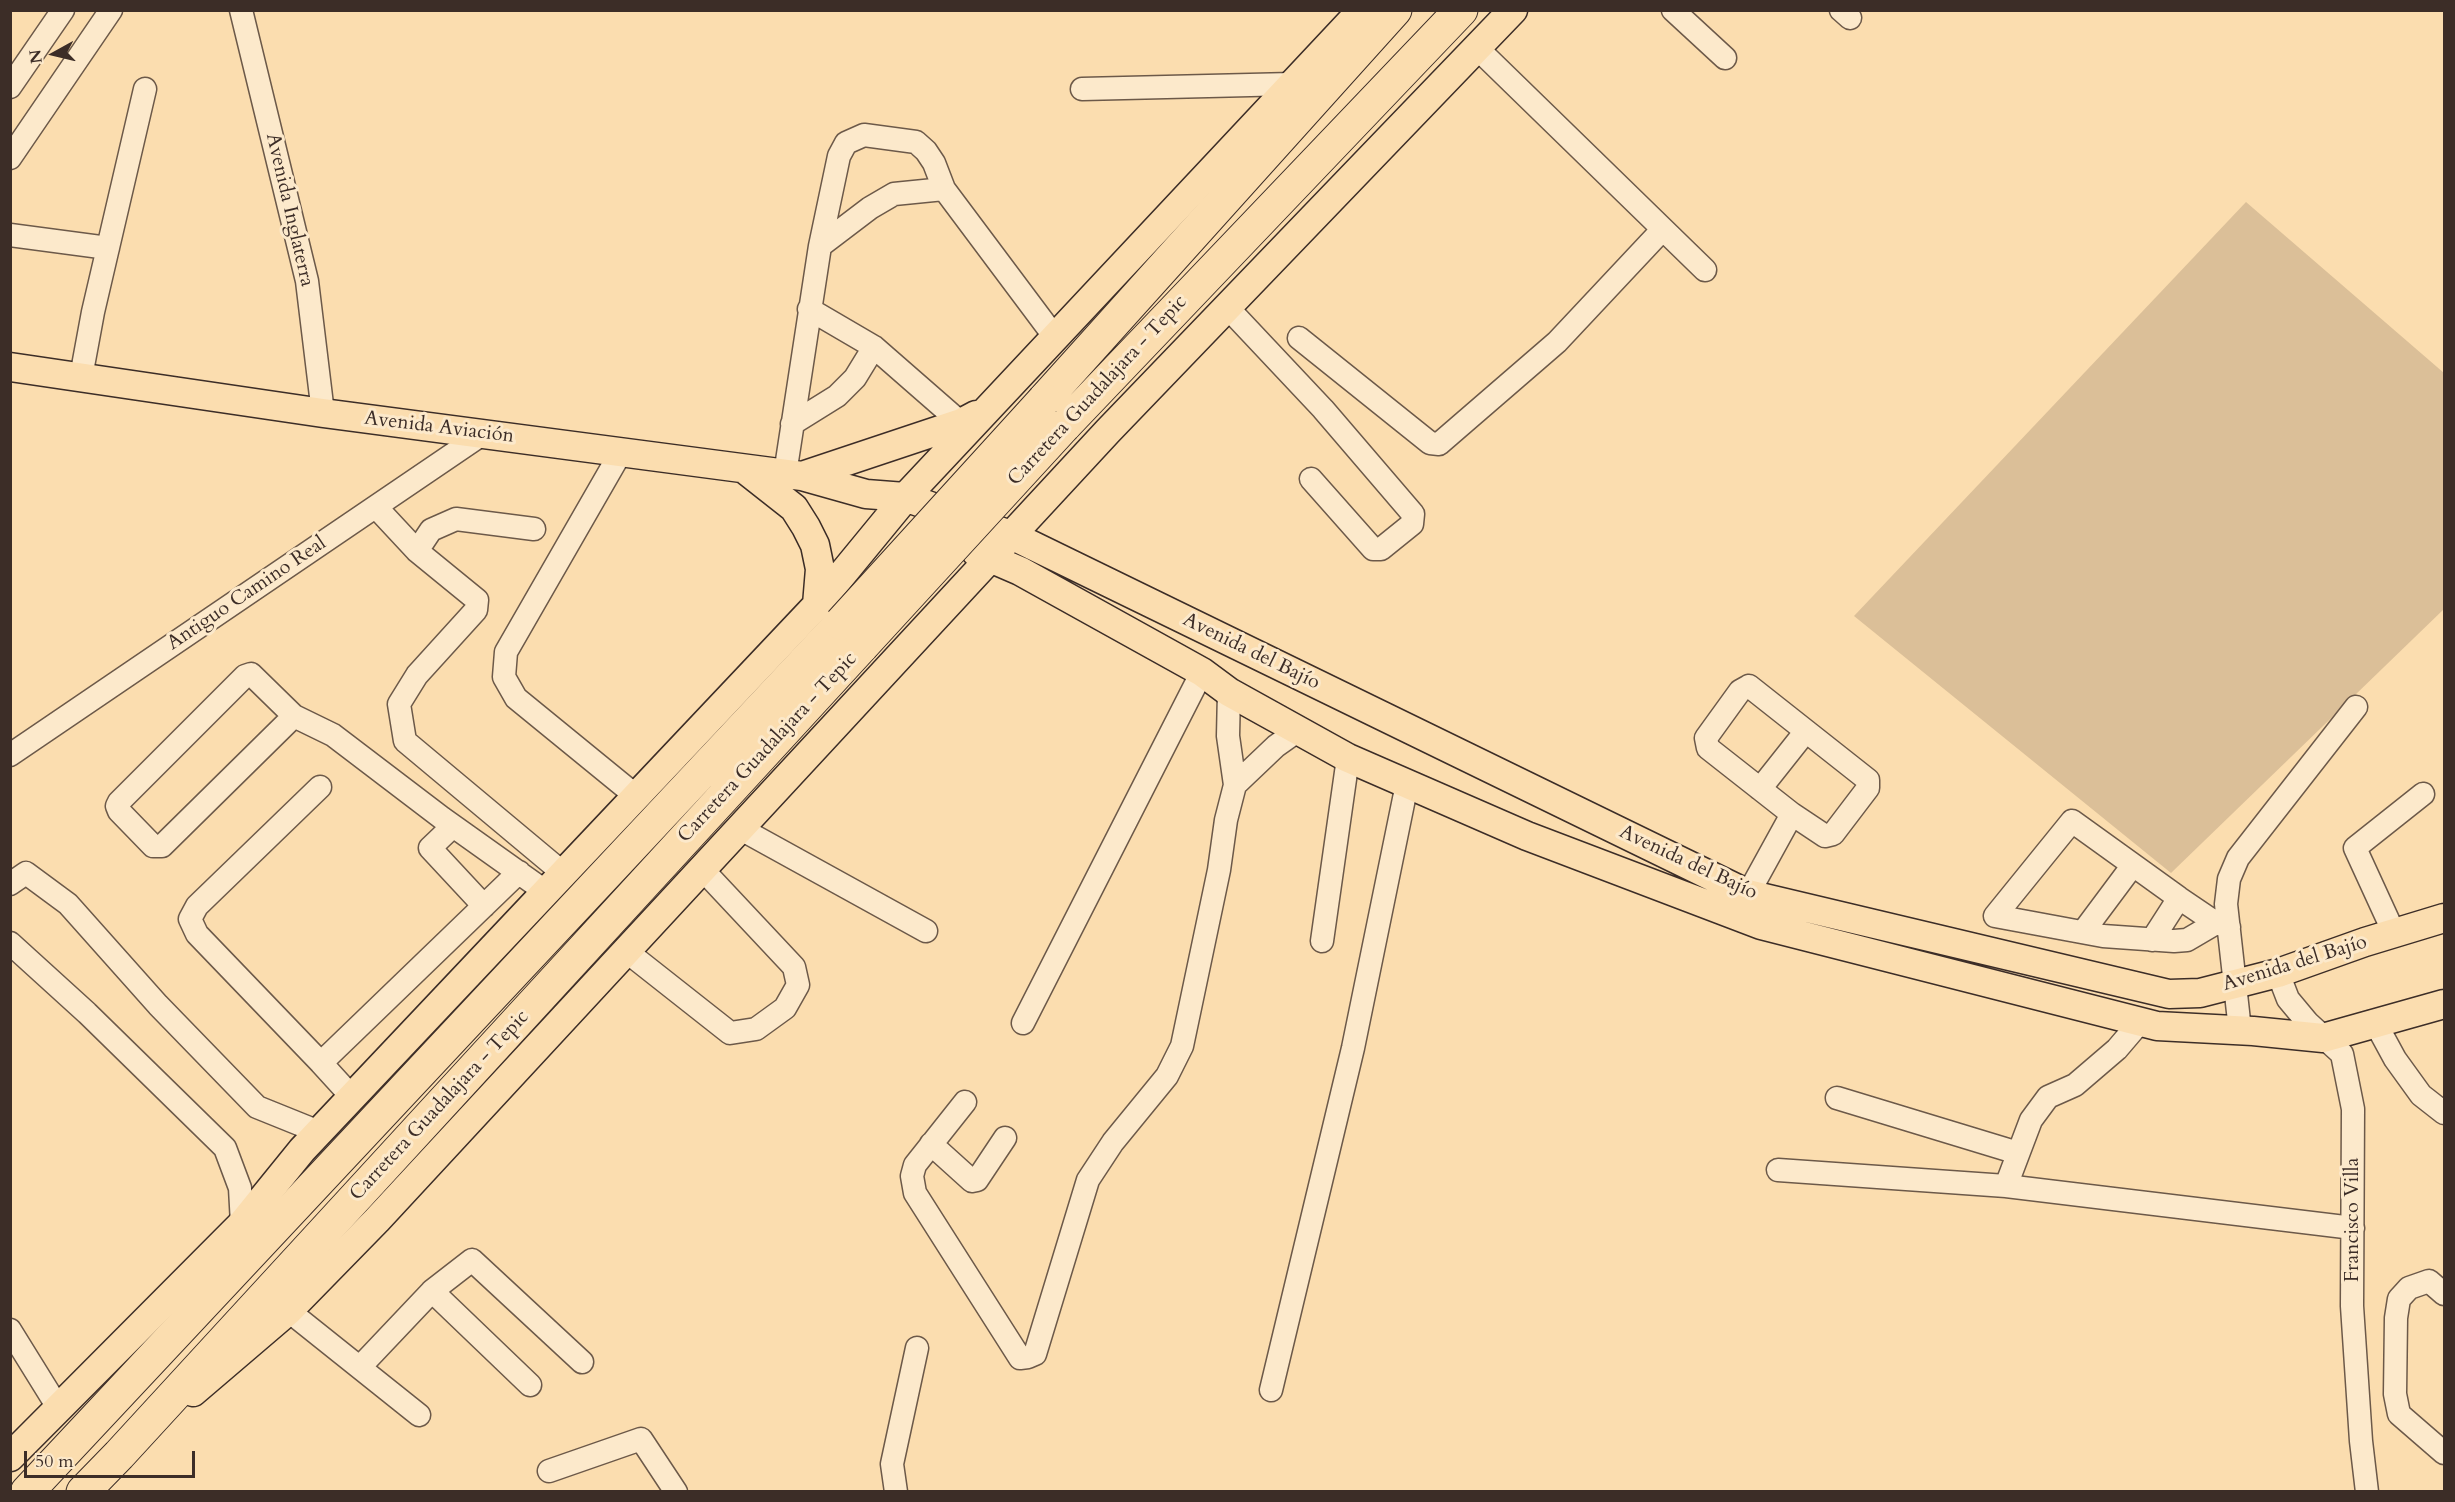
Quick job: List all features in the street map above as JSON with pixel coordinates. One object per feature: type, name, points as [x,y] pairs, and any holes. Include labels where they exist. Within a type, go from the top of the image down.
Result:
[{"type":"highway","name":"Carretera Guadalajara - Tepic","points":[[27,1491],[840,625],[1395,10]]},
{"type":"highway","name":"Carretera Guadalajara - Tepic","points":[[91,1488],[119,1455],[278,1302],[840,625],[1064,426],[1461,10]]},
{"type":"main road","points":[[10,1457],[21,1438],[59,1409],[242,1224],[319,1132],[636,796],[840,625],[886,519],[1045,346],[1362,10]]},
{"type":"main road","points":[[278,1302],[626,951],[1108,431],[1512,10]]},
{"type":"main road","points":[[1045,346],[1023,389],[1027,415],[1035,425],[1048,434],[1060,438],[1108,431]]},
{"type":"main road","name":"Avenida Aviación","points":[[10,367],[322,413],[794,475],[866,494],[905,497],[1013,536]]},
{"type":"main road","points":[[794,475],[961,423],[986,410]]},
{"type":"main road","points":[[745,470],[794,508],[806,526],[815,545],[820,569],[840,625]]},
{"type":"main road","points":[[866,494],[886,519],[992,557]]},
{"type":"main road","name":"Avenida del Bajío","points":[[1013,536],[1748,894],[2169,994],[2200,993],[2278,973],[2445,918]]},
{"type":"main road","name":"Avenida del Bajío","points":[[992,557],[1202,672],[1229,692],[1300,729],[1348,758],[1527,836],[1761,925],[2157,1026],[2240,1030],[2323,1038],[2445,1004]]},
{"type":"main road","points":[[840,625],[846,604],[866,615],[874,626],[885,674]]},
{"type":"street","points":[[10,87],[63,10]]},
{"type":"street","points":[[10,158],[111,10]]},
{"type":"street","name":"Avenida Inglaterra","points":[[241,10],[307,281],[322,413]]},
{"type":"street","points":[[1672,10],[1725,58]]},
{"type":"street","points":[[1477,48],[1705,270]]},
{"type":"street","points":[[1082,88],[1292,84]]},
{"type":"street","points":[[81,377],[145,89]]},
{"type":"street","points":[[794,475],[792,424],[809,309],[839,156],[846,143],[864,135],[916,142],[926,151],[934,163],[944,189],[1045,346]]},
{"type":"street","points":[[820,246],[870,208],[894,194],[944,189]]},
{"type":"street","points":[[1299,338],[1430,443],[1439,444],[1557,342],[1663,229]]},
{"type":"street","points":[[10,235],[108,248]]},
{"type":"street","points":[[1227,307],[1323,409],[1413,514],[1412,525],[1381,549],[1373,549],[1311,479]]},
{"type":"street","points":[[809,309],[874,347],[961,423]]},
{"type":"street","points":[[792,424],[837,396],[855,378],[874,347]]},
{"type":"street","name":"Antiguo Camino Real","points":[[10,755],[484,433]]},
{"type":"street","points":[[621,452],[506,652],[504,677],[516,698],[636,796]]},
{"type":"street","points":[[376,507],[417,551],[477,600],[476,610],[417,675],[399,704],[405,741],[555,882]]},
{"type":"street","points":[[417,551],[431,530],[456,519],[534,529]]},
{"type":"street","points":[[1023,1023],[1202,672]]},
{"type":"street","points":[[294,716],[162,846],[153,846],[119,811],[117,806],[119,802],[245,676],[255,676],[294,716],[333,735],[453,826],[519,872],[555,882]]},
{"type":"street","points":[[1749,686],[1806,731],[1868,780],[1868,788],[1833,834],[1825,836],[1792,814],[1708,748],[1706,738],[1740,691],[1749,686]]},
{"type":"street","points":[[965,1102],[915,1165],[912,1176],[915,1193],[1020,1358],[1028,1358],[1035,1354],[1088,1180],[1113,1142],[1167,1076],[1182,1046],[1219,870],[1226,820],[1235,785],[1228,736],[1229,692]]},
{"type":"street","points":[[2240,1030],[2236,983],[2222,925],[2229,879],[2238,858],[2356,707]]},
{"type":"street","points":[[1235,785],[1276,746],[1300,729]]},
{"type":"street","points":[[1760,789],[1806,731]]},
{"type":"street","points":[[1322,941],[1348,758]]},
{"type":"street","points":[[1271,1390],[1353,1048],[1407,784]]},
{"type":"street","points":[[320,787],[197,906],[190,919],[197,933],[352,1097]]},
{"type":"street","points":[[2394,933],[2355,848],[2424,794]]},
{"type":"street","points":[[1748,894],[1792,814]]},
{"type":"street","points":[[2072,820],[2179,898],[2222,925],[2187,940],[2152,940],[2083,933],[1995,916],[2072,820]]},
{"type":"street","points":[[453,826],[430,848],[484,906]]},
{"type":"street","points":[[741,829],[926,931]]},
{"type":"street","points":[[2083,933],[2133,865]]},
{"type":"street","points":[[626,951],[730,1033],[756,1029],[785,1008],[798,985],[795,967],[703,870]]},
{"type":"street","points":[[321,1063],[519,872]]},
{"type":"street","points":[[10,884],[26,873],[68,904],[158,1005],[257,1107],[319,1132]]},
{"type":"street","points":[[2152,940],[2179,898]]},
{"type":"street","points":[[10,943],[87,1013],[225,1148],[240,1188],[242,1224]]},
{"type":"street","name":"Francisco Villa","points":[[2278,973],[2288,999],[2323,1038],[2342,1054],[2353,1109],[2352,1306],[2361,1442],[2367,1491]]},
{"type":"street","points":[[2006,1186],[2031,1120],[2048,1097],[2075,1085],[2117,1049],[2140,1022]]},
{"type":"street","points":[[2376,1024],[2395,1059],[2421,1095],[2445,1113]]},
{"type":"street","points":[[1838,1098],[2018,1153]]},
{"type":"street","points":[[931,1144],[972,1180],[977,1180],[1005,1138]]},
{"type":"street","points":[[1778,1170],[2006,1186],[2353,1228]]},
{"type":"street","points":[[360,1367],[432,1291],[472,1260],[582,1362]]},
{"type":"street","points":[[2445,1294],[2429,1281],[2409,1288],[2399,1299],[2396,1318],[2394,1394],[2399,1414],[2445,1454]]},
{"type":"street","points":[[432,1291],[530,1385]]},
{"type":"street","points":[[278,1302],[418,1415]]},
{"type":"street","points":[[10,1330],[59,1409]]},
{"type":"street","points":[[896,1491],[892,1464],[917,1348]]},
{"type":"street","points":[[549,1471],[641,1439],[676,1491]]},
{"type":"shaded area","points":[[2246,202],[2444,373],[2444,609],[2171,873],[1854,616]]}]
